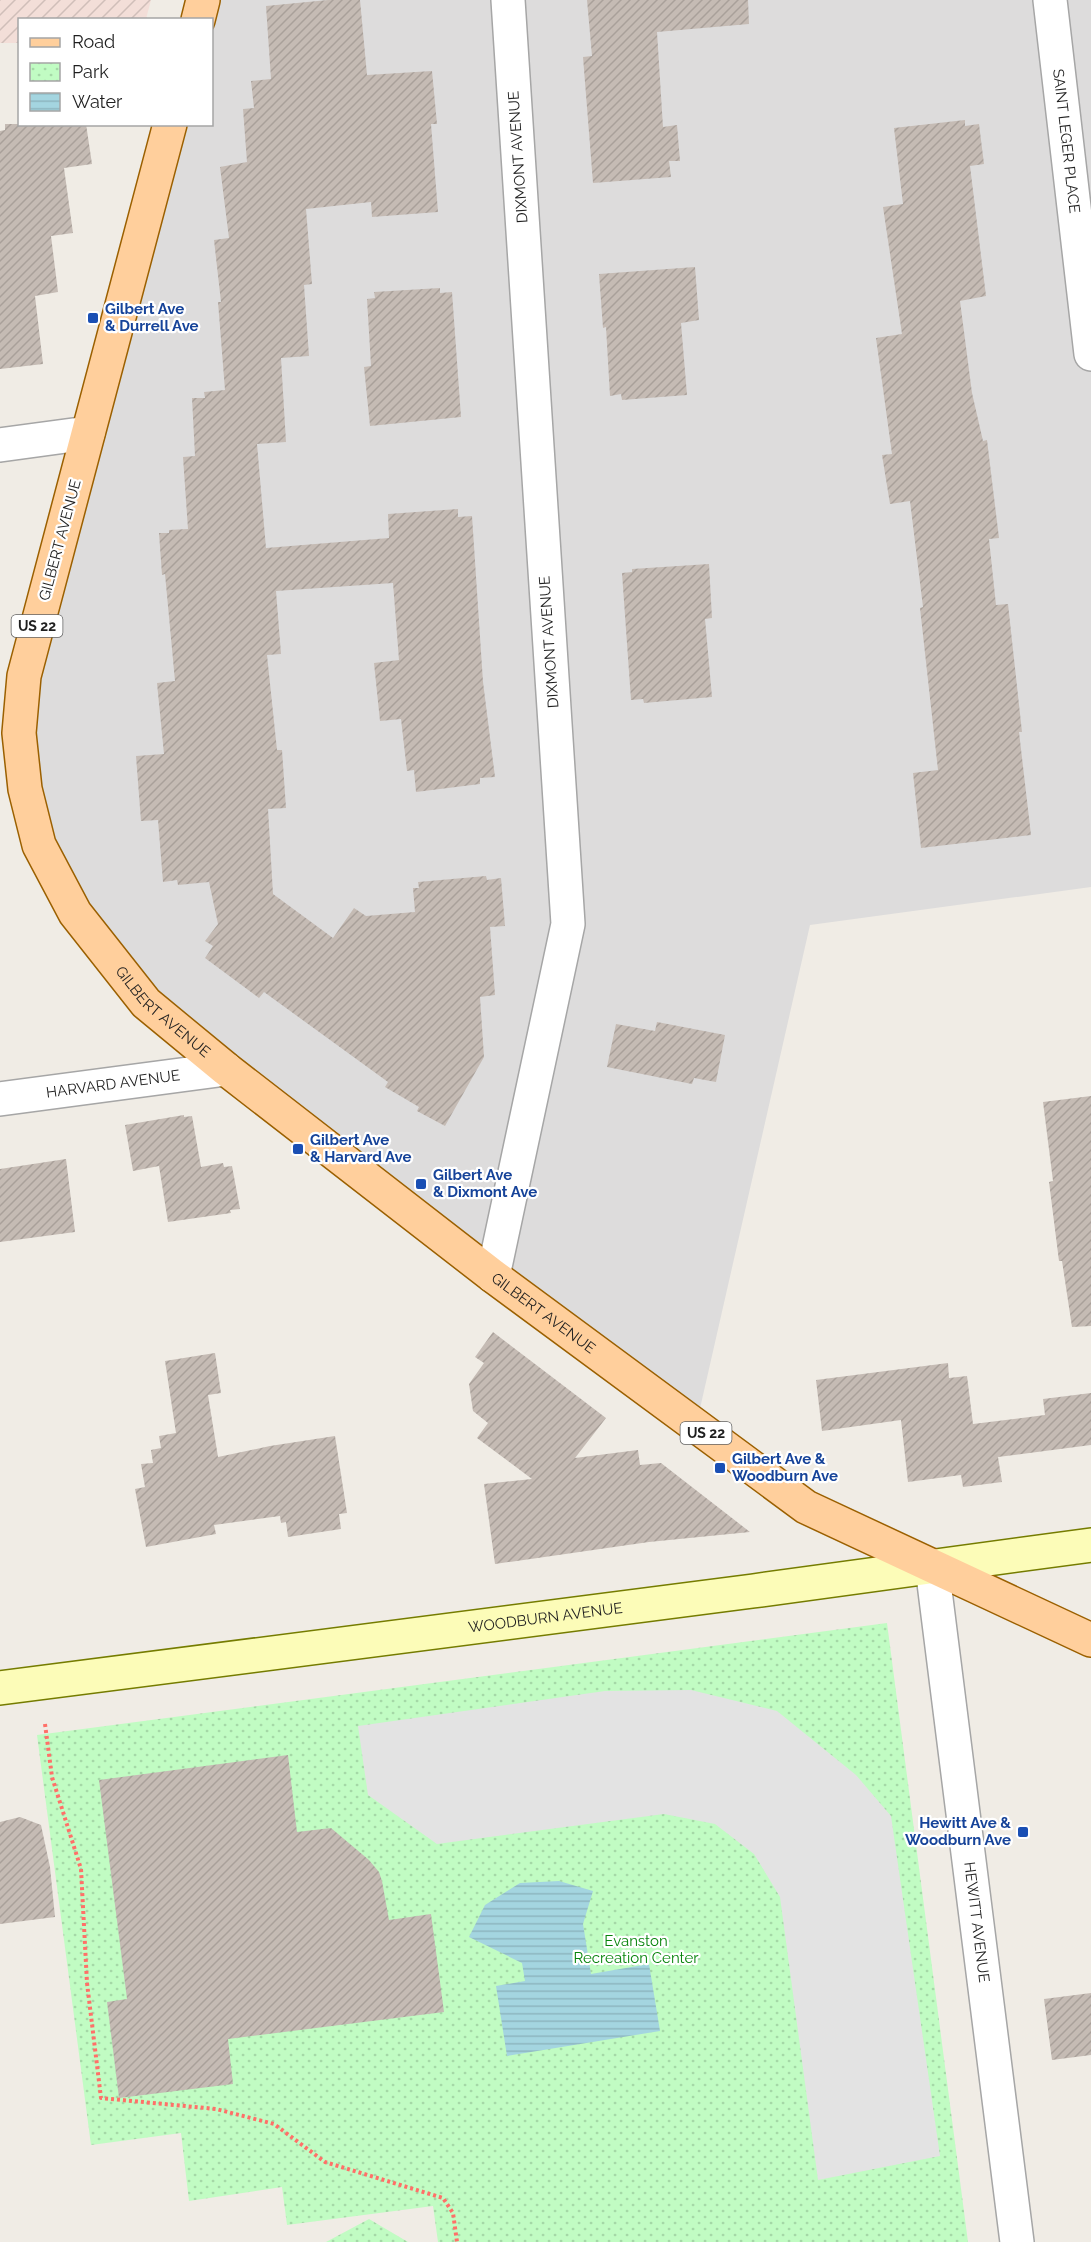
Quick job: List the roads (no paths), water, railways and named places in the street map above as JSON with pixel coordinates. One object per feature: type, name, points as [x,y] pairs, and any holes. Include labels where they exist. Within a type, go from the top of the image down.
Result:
[{"type":"main road","points":[[198,18],[203,0]]},
{"type":"main road","name":"GILBERT AVENUE","points":[[169,126],[24,676],[20,733],[25,789],[39,845],[75,913],[146,1003],[226,1069],[493,1276],[806,1507],[932,1567]]},
{"type":"main road","name":"US 22","points":[[932,1567],[1091,1640]]},
{"type":"street","name":"DIXMONT AVENUE","points":[[493,1276],[568,924],[508,0]]},
{"type":"street","name":"SAINT LEGER PLACE","points":[[1050,0],[1091,354]]},
{"type":"street","points":[[0,445],[88,433]]},
{"type":"street","name":"HARVARD AVENUE","points":[[0,1099],[226,1069]]},
{"type":"street","name":"WOODBURN AVENUE","points":[[0,1688],[1091,1545]]},
{"type":"street","name":"HEWITT AVENUE","points":[[932,1567],[1017,2242]]},
{"type":"water","points":[[559,1881],[593,1891],[583,1924],[591,1974],[649,1964],[660,2031],[507,2056],[496,1986],[525,1981],[522,1963],[469,1937],[485,1905],[520,1883]]},
{"type":"place","name":"Gilbert Ave & Durrell Ave","points":[[93,318]]},
{"type":"place","name":"Gilbert Ave & Harvard Ave","points":[[298,1149]]},
{"type":"place","name":"Gilbert Ave & Dixmont Ave","points":[[421,1184]]},
{"type":"place","name":"Gilbert Ave & Woodburn Ave","points":[[720,1468]]},
{"type":"place","name":"Hewitt Ave & Woodburn Ave","points":[[1023,1832]]},
{"type":"park label","name":"Evanston Recreation Center","points":[[636,1950]]}]
